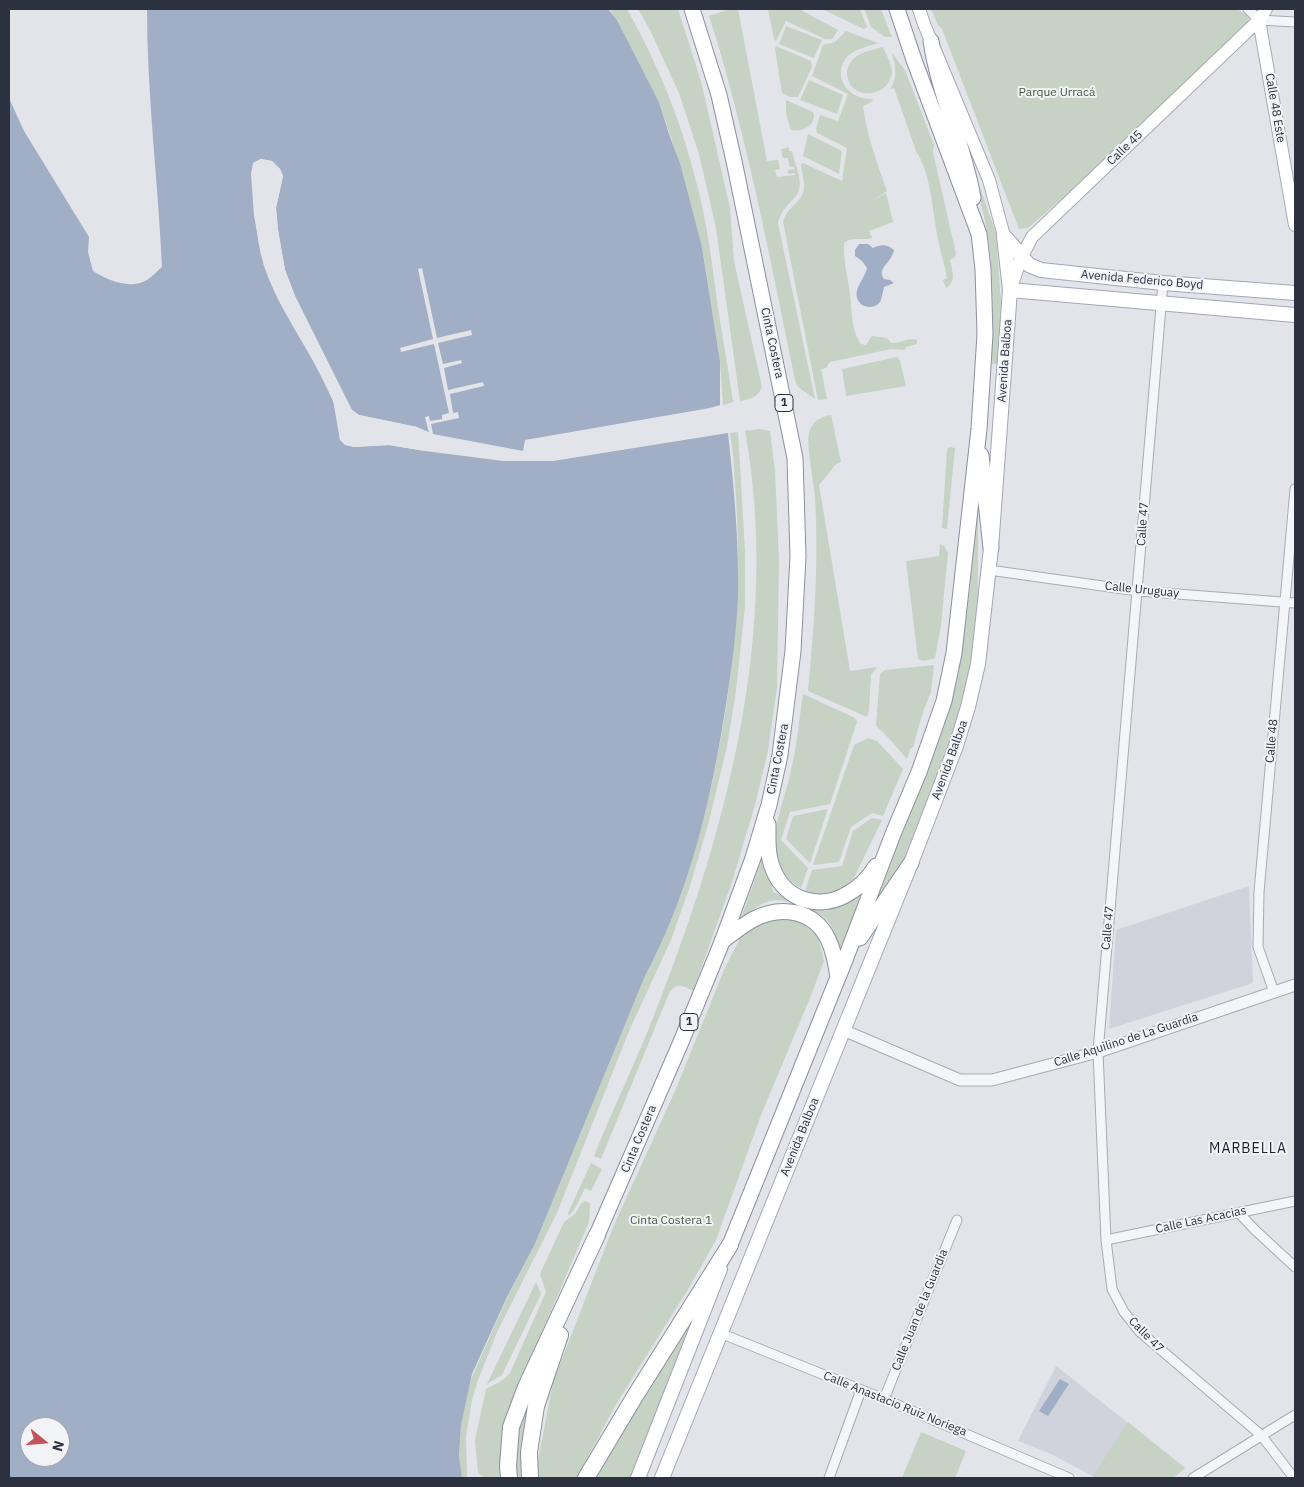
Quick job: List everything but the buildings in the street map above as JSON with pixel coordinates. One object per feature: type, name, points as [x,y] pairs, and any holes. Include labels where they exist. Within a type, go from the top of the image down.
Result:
[{"type":"highway","name":"Cinta Costera","points":[[530,1478],[529,1452],[536,1406],[597,1235],[681,1042],[722,942],[753,858],[769,805],[780,755],[793,651],[798,556],[795,458],[719,95],[701,31],[692,9]]},
{"type":"highway","points":[[700,9],[701,31]]},
{"type":"highway","name":"Avenida Balboa","points":[[586,1478],[730,1245],[919,772],[941,709],[954,653],[979,429],[985,312],[983,269],[979,234],[897,11]]},
{"type":"highway","points":[[931,41],[935,66],[969,174],[979,234]]},
{"type":"highway","points":[[979,429],[990,548]]},
{"type":"highway","points":[[769,805],[768,852],[773,870],[786,890],[800,898],[814,902],[828,902],[855,890],[879,862],[893,834]]},
{"type":"highway","points":[[845,960],[910,863]]},
{"type":"highway","points":[[722,942],[748,923],[763,915],[778,911],[796,912],[816,922],[825,933],[835,957],[838,978]]},
{"type":"highway","points":[[509,1478],[511,1427],[526,1387],[597,1235]]},
{"type":"main road","name":"Avenida Balboa","points":[[662,1478],[956,746],[978,664],[989,570],[1010,290],[1008,265],[1004,236],[989,180],[919,9]]},
{"type":"main road","name":"Calle 48 Este","points":[[1262,14],[1295,225]]},
{"type":"main road","name":"Calle 45","points":[[1010,290],[1021,258],[1032,237],[1262,14]]},
{"type":"main road","name":"Avenida Federico Boyd","points":[[1004,236],[1028,265],[1041,270],[1295,293]]},
{"type":"main road","name":"Avenida Federico Boyd","points":[[1010,290],[1295,315]]},
{"type":"main road","name":"Avenida Balboa","points":[[638,1478],[730,1245]]},
{"type":"street","points":[[1248,9],[1295,22]]},
{"type":"street","name":"Calle 47","points":[[1163,282],[1098,1052],[1106,1240],[1112,1289],[1124,1312],[1140,1332],[1261,1436],[1294,1478]]},
{"type":"street","name":"Calle 48","points":[[1274,992],[1258,947],[1259,892],[1295,489]]},
{"type":"street","name":"Calle Uruguay","points":[[989,570],[1138,591],[1295,603]]},
{"type":"street","name":"Calle Aquilino de La Guardia","points":[[843,1030],[960,1080],[992,1080],[1098,1052],[1295,985]]},
{"type":"street","name":"Calle Las Acacias","points":[[1106,1240],[1295,1200]]},
{"type":"street","points":[[1239,1212],[1255,1230],[1295,1266]]},
{"type":"street","name":"Calle Juan de la Guardia","points":[[884,1399],[957,1220]]},
{"type":"street","name":"Calle Anastacio Ruiz Noriega","points":[[720,1333],[884,1399],[1069,1478]]},
{"type":"street","points":[[829,1478],[861,1390]]},
{"type":"street","points":[[1193,1478],[1295,1415]]},
{"type":"shaded area","points":[[1249,886],[1253,983],[1109,1029],[1116,930]]},
{"type":"shaded area","points":[[1056,1366],[1185,1468],[1173,1478],[1096,1478],[1051,1454],[1018,1441]]},
{"type":"green space","points":[[609,9],[627,9],[659,73],[684,139],[701,199],[733,402],[723,405],[720,361],[703,252],[683,173],[659,102],[617,20]]},
{"type":"green space","points":[[638,9],[678,9],[701,81],[730,208],[734,261],[762,387],[756,396],[747,400],[740,401],[716,228],[699,154],[679,93],[650,30]]},
{"type":"green space","points":[[730,9],[738,9],[767,161],[778,160],[780,169],[775,170],[777,177],[795,175],[795,173],[788,174],[788,170],[795,168],[789,166],[788,158],[783,158],[781,149],[789,147],[799,175],[800,187],[798,192],[783,212],[778,223],[815,399],[798,387],[795,380],[749,164],[727,75],[709,16]]},
{"type":"green space","points":[[768,9],[799,9],[838,30],[832,39],[825,39],[786,21],[776,41]]},
{"type":"green space","points":[[822,9],[860,9],[867,27],[864,29]]},
{"type":"green space","points":[[864,9],[881,9],[892,37],[885,37],[871,27]]},
{"type":"green space","name":"Parque Urracá","points":[[931,9],[1236,9],[1247,15],[1249,19],[1247,24],[1179,97],[1028,228],[1019,229],[942,29],[938,25]]},
{"type":"green space","points":[[786,26],[822,40],[814,58],[779,44]]},
{"type":"green space","points":[[846,31],[878,43],[849,55],[842,66],[841,73],[842,80],[851,92],[873,101],[863,106],[870,139],[887,191],[874,200],[886,193],[893,222],[869,231],[872,238],[854,239],[844,243],[855,333],[861,344],[866,345],[872,336],[887,338],[891,343],[913,339],[917,340],[917,344],[906,347],[905,350],[891,349],[830,362],[826,368],[821,369],[827,399],[818,400],[783,222],[788,212],[803,194],[804,183],[801,165],[803,163],[842,181],[847,148],[817,133],[816,129],[820,115],[838,121],[848,94],[812,76],[823,45],[835,42]]},
{"type":"green space","points":[[776,46],[811,61],[812,67],[798,97],[790,97],[782,93]]},
{"type":"green space","points":[[883,47],[892,69],[889,81],[884,88],[877,92],[868,93],[860,92],[853,88],[847,71],[851,62],[860,54]]},
{"type":"green space","points":[[891,52],[905,70],[934,145],[933,152],[956,254],[950,260],[953,279],[946,288],[943,280],[947,278],[925,171],[894,88],[890,89],[893,85],[895,71]]},
{"type":"green space","points":[[809,80],[843,95],[837,114],[800,100]]},
{"type":"green space","points":[[786,100],[813,112],[813,120],[808,127],[795,131],[791,130],[786,114]]},
{"type":"green space","points":[[808,134],[842,151],[839,174],[803,156]]},
{"type":"green space","points":[[964,142],[996,233],[1001,302],[998,364],[990,363],[992,279],[988,237]]},
{"type":"green space","points":[[897,357],[900,361],[906,386],[846,396],[842,369]]},
{"type":"green space","points":[[831,415],[841,462],[836,464],[819,485],[850,671],[877,667],[871,675],[867,717],[808,691],[814,619],[816,546],[815,497],[808,438],[814,423],[820,418]]},
{"type":"green space","points":[[759,429],[770,431],[775,472],[779,559],[777,688],[768,751],[755,805],[732,882],[693,991],[683,986],[676,986],[670,991],[601,1159],[594,1156],[655,1013],[681,944],[725,801],[740,728],[751,654],[756,580],[754,505],[745,431]]},
{"type":"green space","points":[[738,432],[745,551],[745,606],[736,691],[727,746],[709,821],[690,886],[671,940],[629,1031],[557,1213],[497,1332],[478,1380],[472,1400],[466,1436],[467,1478],[462,1478],[459,1458],[461,1425],[472,1377],[508,1296],[535,1244],[645,976],[667,930],[677,906],[700,833],[719,747],[734,640],[737,605],[738,533],[730,433]]},
{"type":"green space","points":[[950,447],[955,448],[947,529],[942,528],[947,449]]},
{"type":"green space","points":[[978,483],[978,609],[971,661],[959,720],[921,827],[903,865],[860,934],[940,737],[961,659],[970,590]]},
{"type":"green space","points":[[940,544],[944,546],[948,553],[941,625],[935,658],[924,661],[918,659],[906,561],[939,556]]},
{"type":"green space","points":[[934,665],[931,692],[913,747],[910,749],[907,759],[876,726],[880,674],[885,670]]},
{"type":"green space","points":[[803,694],[855,718],[857,722],[830,804],[790,812],[781,840],[808,868],[801,888],[786,877],[779,867],[775,856],[774,841],[777,821],[793,761]]},
{"type":"green space","points":[[868,738],[877,741],[903,769],[883,816],[872,813],[851,827],[839,862],[813,865],[854,745]]},
{"type":"green space","points":[[828,809],[810,863],[786,839],[793,816]]},
{"type":"green space","points":[[872,818],[882,820],[853,880],[838,891],[823,896],[805,891],[812,870],[842,866],[853,831]]},
{"type":"green space","points":[[764,853],[773,892],[796,902],[826,911],[845,901],[871,879],[839,967],[836,941],[831,926],[827,920],[813,910],[794,903],[776,900],[769,901],[756,907],[739,924]]},
{"type":"green space","name":"Cinta Costera 1","points":[[766,917],[795,918],[818,936],[824,961],[761,1115],[716,1240],[687,1291],[615,1406],[577,1478],[538,1478],[537,1466],[553,1382],[614,1225],[675,1091],[724,970],[740,938]]},
{"type":"green space","points":[[591,1163],[602,1169],[591,1191],[585,1188],[569,1216],[568,1213]]},
{"type":"green space","points":[[585,1201],[590,1203],[589,1222],[522,1379],[503,1478],[485,1478],[478,1473],[475,1440],[486,1389],[503,1380],[510,1373],[546,1292],[540,1274],[564,1222],[575,1214]]},
{"type":"green space","points":[[536,1282],[541,1294],[502,1375],[487,1384]]},
{"type":"green space","points":[[712,1284],[633,1478],[593,1478]]},
{"type":"green space","points":[[540,1374],[522,1478],[516,1478],[515,1450],[520,1424]]},
{"type":"green space","points":[[1128,1422],[1185,1468],[1173,1478],[1096,1478],[1093,1476]]},
{"type":"green space","points":[[921,1432],[966,1451],[955,1478],[902,1478]]},
{"type":"water","points":[[147,9],[608,9],[617,20],[659,102],[680,163],[702,247],[720,361],[720,405],[525,440],[523,451],[433,434],[417,427],[359,415],[352,410],[295,296],[285,270],[276,208],[283,176],[280,169],[272,161],[261,159],[253,163],[256,228],[264,266],[279,300],[316,365],[332,399],[337,414],[340,440],[353,447],[389,445],[503,461],[553,461],[728,433],[737,535],[738,596],[732,665],[709,797],[693,859],[672,919],[645,976],[535,1244],[507,1297],[472,1374],[461,1425],[459,1456],[462,1478],[9,1478],[9,98],[24,131],[89,237],[88,252],[93,271],[105,278],[126,284],[140,283],[149,279],[162,267],[151,106]]},
{"type":"water","points":[[859,244],[868,244],[873,248],[882,245],[894,250],[893,255],[883,268],[882,275],[884,279],[894,283],[884,287],[880,302],[871,307],[861,304],[856,294],[867,268],[855,256],[855,250]]},
{"type":"water","points":[[1060,1379],[1069,1384],[1048,1416],[1039,1411]]},
{"type":"pier","points":[[261,159],[272,161],[280,169],[283,176],[276,208],[285,270],[295,296],[352,410],[359,415],[417,427],[418,431],[358,417],[350,411],[343,401],[293,297],[283,271],[275,231],[273,208],[280,176],[278,170],[271,164],[261,162],[255,165],[254,175],[257,215],[267,264],[281,297],[335,399],[339,412],[342,439],[354,445],[389,442],[424,449],[425,451],[389,445],[353,447],[345,445],[340,440],[333,400],[278,299],[264,265],[254,216],[251,174],[253,163]]},
{"type":"pier","points":[[422,268],[437,338],[471,330],[472,335],[438,343],[443,364],[461,360],[462,363],[444,368],[448,390],[483,382],[484,386],[450,394],[453,413],[458,412],[459,418],[431,424],[433,434],[429,433],[425,417],[429,416],[430,421],[442,419],[442,415],[449,413],[434,344],[401,352],[400,348],[433,339],[418,269]]},
{"type":"district","name":"MARBELLA","points":[[1248,1149]]}]
